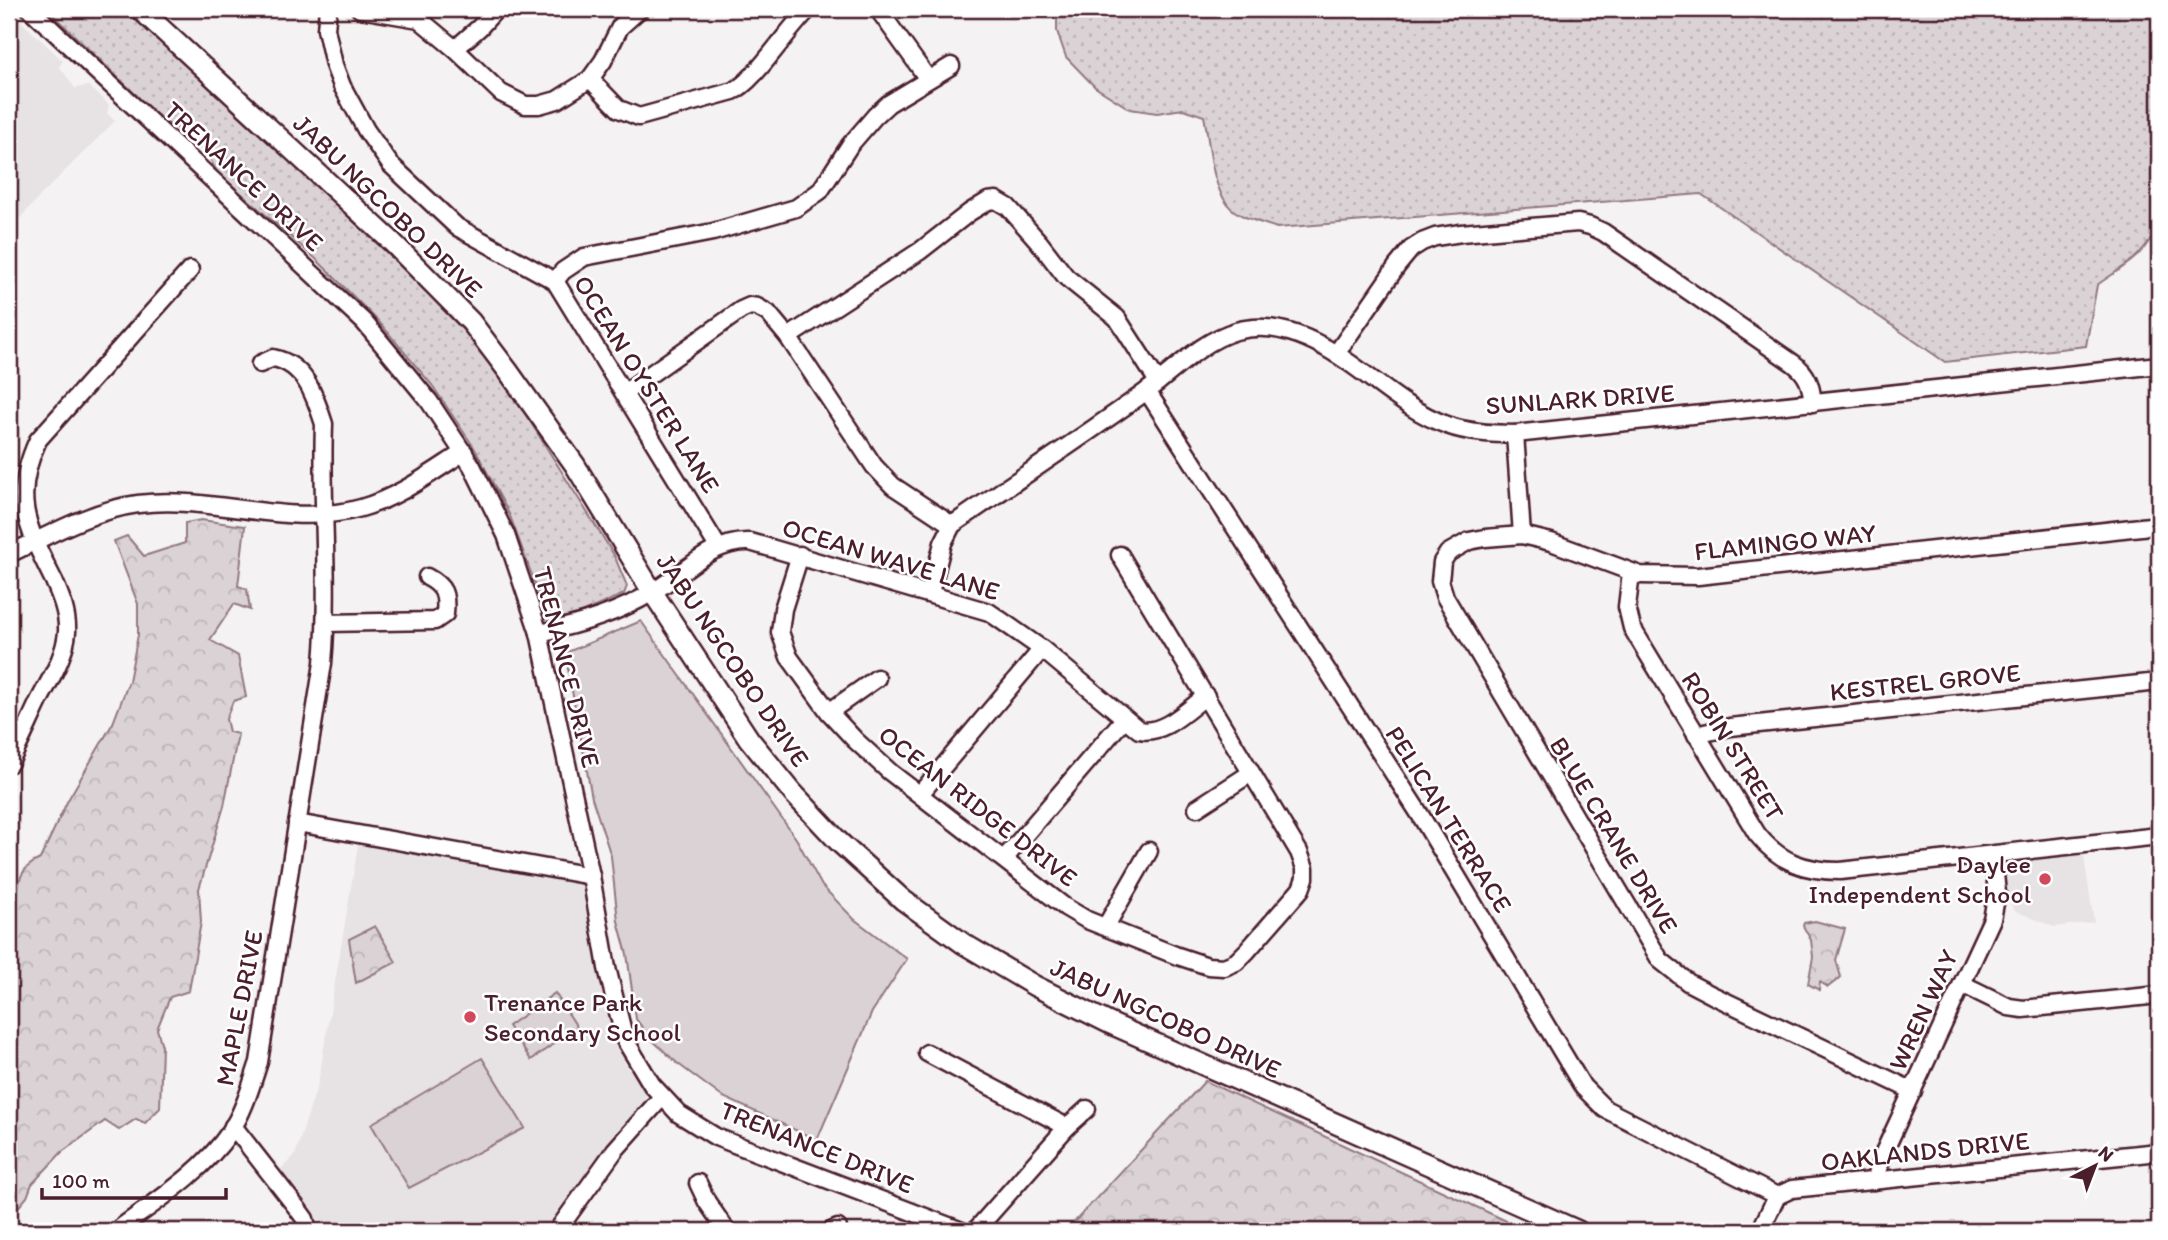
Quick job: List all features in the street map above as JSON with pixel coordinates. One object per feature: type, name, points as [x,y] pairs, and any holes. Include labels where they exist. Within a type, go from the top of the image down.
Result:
[{"type":"main road","name":"JABU NGCOBO DRIVE","points":[[140,9],[391,240],[471,322],[575,465],[653,593],[749,739],[793,793],[839,842],[894,891],[964,944],[1035,986],[1109,1023],[1578,1231]]},
{"type":"street","name":"TRENANCE DRIVE","points":[[30,9],[364,322],[429,401],[464,452],[506,535],[539,633],[591,876],[607,968],[625,1041],[662,1097],[679,1114],[716,1137],[962,1231]]},
{"type":"street","name":"OCEAN OYSTER LANE","points":[[328,9],[328,47],[342,86],[366,130],[390,164],[457,227],[555,281],[718,547]]},
{"type":"street","points":[[360,9],[419,19],[456,49],[502,93],[525,105],[539,105],[557,100],[590,79],[603,61],[620,27],[640,9]]},
{"type":"street","points":[[456,49],[481,27],[496,9]]},
{"type":"street","points":[[590,79],[619,109],[639,117],[733,91],[744,86],[795,22],[809,9]]},
{"type":"street","points":[[878,9],[928,79]]},
{"type":"street","points":[[555,281],[563,271],[584,257],[713,232],[796,208],[820,191],[864,126],[888,104],[951,66]]},
{"type":"street","name":"PELICAN TERRACE","points":[[788,337],[920,251],[988,201],[996,200],[1008,207],[1066,277],[1117,318],[1152,386],[1419,813],[1583,1087],[1605,1109],[1777,1196]]},
{"type":"street","points":[[1336,354],[1397,266],[1411,249],[1422,242],[1461,233],[1578,223],[1603,233],[1793,363],[1809,379],[1813,403]]},
{"type":"street","points":[[11,756],[57,666],[65,647],[67,630],[61,596],[29,531],[23,505],[28,461],[38,440],[190,270]]},
{"type":"street","points":[[624,393],[741,310],[750,306],[763,309],[788,337],[879,472],[894,486],[952,525],[943,543],[930,593]]},
{"type":"street","name":"SUNLARK DRIVE","points":[[952,525],[1208,344],[1234,331],[1250,328],[1291,332],[1307,337],[1429,418],[1448,426],[1472,431],[1515,434],[2159,365]]},
{"type":"street","name":"MAPLE DRIVE","points":[[116,1231],[207,1159],[233,1126],[248,1097],[259,1062],[323,663],[326,623],[324,424],[313,392],[298,370],[272,358],[260,364]]},
{"type":"street","points":[[1515,434],[1522,536]]},
{"type":"street","points":[[9,554],[107,512],[137,504],[178,502],[299,515],[325,515],[360,509],[384,500],[464,452]]},
{"type":"street","name":"FLAMINGO WAY","points":[[1522,536],[1551,541],[1631,573],[1653,577],[1698,576],[2159,526]]},
{"type":"street","name":"BLUE CRANE DRIVE","points":[[1522,536],[1485,538],[1457,546],[1442,562],[1440,581],[1443,591],[1652,949],[1660,960],[1689,983],[1913,1091]]},
{"type":"street","name":"OCEAN WAVE LANE","points":[[539,633],[578,626],[614,612],[653,593],[718,547],[739,541],[750,542],[989,611],[1042,649],[1139,730],[1157,730],[1206,696]]},
{"type":"street","name":"OCEAN RIDGE DRIVE","points":[[800,555],[783,609],[780,632],[789,657],[829,712],[875,759],[1065,907],[1087,920],[1208,966],[1224,967],[1236,962],[1247,951],[1301,889],[1306,878],[1305,868],[1299,852],[1120,555]]},
{"type":"street","name":"ROBIN STREET","points":[[1631,573],[1628,619],[1756,834],[1769,849],[1797,866],[1840,872],[2159,836]]},
{"type":"street","points":[[326,623],[435,621],[445,614],[447,600],[440,584],[427,577]]},
{"type":"street","points":[[920,794],[1042,649]]},
{"type":"street","points":[[829,712],[877,678]]},
{"type":"street","name":"KESTREL GROVE","points":[[1696,735],[1730,727],[2159,682]]},
{"type":"street","points":[[1004,859],[1124,719]]},
{"type":"street","points":[[1197,808],[1251,773]]},
{"type":"street","points":[[297,824],[591,876]]},
{"type":"street","points":[[1106,926],[1149,851]]},
{"type":"street","name":"WREN WAY","points":[[1874,1181],[1992,919],[1996,905],[1993,855]]},
{"type":"street","points":[[1962,984],[2002,1004],[2023,1009],[2159,995]]},
{"type":"street","points":[[927,1053],[1067,1127]]},
{"type":"street","points":[[557,1231],[615,1150],[662,1097]]},
{"type":"street","points":[[975,1231],[1067,1127],[1087,1110]]},
{"type":"street","points":[[233,1126],[305,1219],[308,1231]]},
{"type":"street","name":"OAKLANDS DRIVE","points":[[1777,1196],[1792,1189],[2159,1152]]},
{"type":"street","points":[[698,1183],[727,1231]]},
{"type":"street","points":[[1760,1231],[1777,1196]]},
{"type":"shaded area","points":[[9,10],[63,61],[59,66],[75,88],[89,86],[109,105],[107,113],[115,121],[9,230]]},
{"type":"shaded area","name":"Trenance Park Secondary School","points":[[359,840],[577,880],[582,887],[619,1046],[625,1063],[642,1085],[646,1095],[643,1106],[607,1149],[547,1231],[318,1231],[307,1208],[277,1173],[295,1155],[318,1084]]},
{"type":"shaded area","name":"Daylee Independent School","points":[[2083,851],[2094,922],[2054,927],[2014,910],[2003,890],[2000,868],[2003,861]]},
{"type":"green space","points":[[47,9],[128,9],[405,270],[468,335],[506,383],[614,555],[627,586],[624,594],[572,617],[557,618],[544,608],[510,516],[475,449],[432,385],[379,322],[316,259],[217,172],[206,151],[186,133],[163,121]]},
{"type":"green space","points":[[1057,9],[2159,9],[2159,223],[2141,252],[2097,285],[2086,346],[1945,362],[1701,194],[1277,228],[1251,219],[1232,209],[1222,196],[1214,174],[1204,116],[1183,109],[1157,113],[1130,109],[1095,87],[1066,57],[1057,31]]},
{"type":"green space","points":[[201,520],[245,526],[238,586],[247,589],[250,610],[234,604],[210,640],[238,656],[246,697],[233,701],[226,719],[229,732],[238,734],[224,806],[199,889],[201,922],[189,991],[170,997],[157,1029],[162,1046],[160,1108],[145,1123],[136,1119],[119,1130],[105,1121],[62,1152],[32,1184],[27,1197],[9,1218],[9,927],[16,909],[19,881],[23,872],[40,859],[68,800],[113,723],[129,681],[138,635],[138,604],[114,541],[127,536],[144,556],[185,543],[185,523]]},
{"type":"green space","points":[[641,621],[797,840],[822,886],[854,919],[907,959],[872,1012],[817,1140],[721,1096],[677,1063],[650,1038],[636,1019],[627,954],[618,921],[611,856],[592,798],[565,653]]},
{"type":"green space","points":[[1815,921],[1845,929],[1836,960],[1841,977],[1828,987],[1820,982],[1819,990],[1808,984],[1813,957],[1811,940],[1803,926],[1804,923]]},
{"type":"green space","points":[[375,926],[396,962],[356,983],[349,939]]},
{"type":"green space","points":[[555,993],[577,1027],[531,1060],[508,1026]]},
{"type":"green space","points":[[482,1058],[525,1128],[409,1188],[371,1124]]},
{"type":"green space","points":[[1205,1081],[1528,1231],[1066,1231]]},
{"type":"place","name":"Daylee Independent School","points":[[2045,879]]},
{"type":"place","name":"Trenance Park Secondary School","points":[[470,1017]]}]
